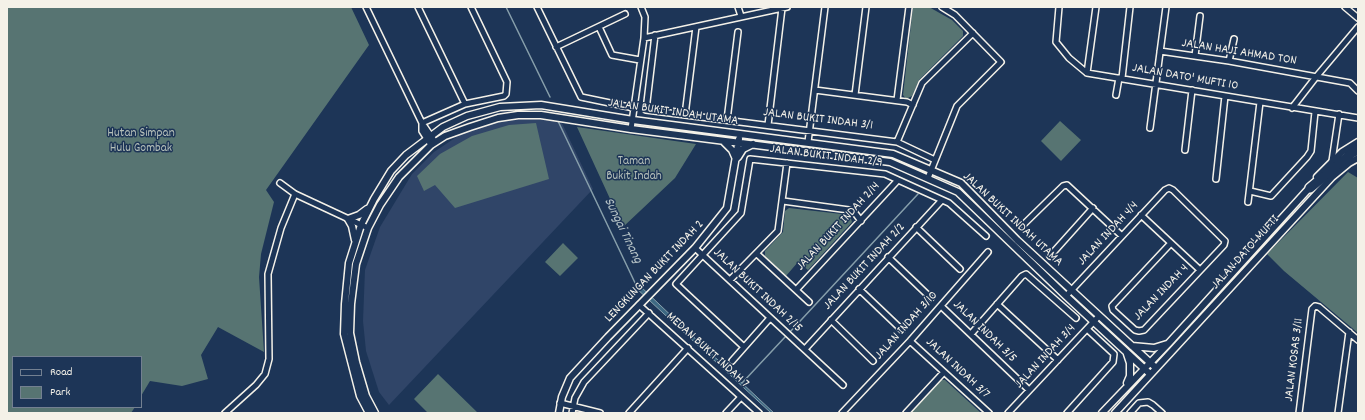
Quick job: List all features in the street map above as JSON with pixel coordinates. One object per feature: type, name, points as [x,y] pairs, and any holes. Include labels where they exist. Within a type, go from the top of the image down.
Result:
[{"type":"highway","points":[[1310,188],[1348,156],[1358,150]]},
{"type":"highway","points":[[1349,162],[1358,154]]},
{"type":"street","points":[[366,7],[422,123],[422,131],[433,144]]},
{"type":"street","points":[[418,7],[465,104]]},
{"type":"street","points":[[422,123],[465,104],[504,96],[507,82],[471,7]]},
{"type":"street","points":[[537,7],[581,97],[634,108]]},
{"type":"street","points":[[631,129],[644,38],[645,18],[641,7]]},
{"type":"street","points":[[738,7],[741,16]]},
{"type":"street","points":[[808,142],[825,7]]},
{"type":"street","points":[[855,95],[866,7]]},
{"type":"street","points":[[896,100],[909,7]]},
{"type":"street","points":[[928,178],[957,106],[1001,62],[955,14],[942,7]]},
{"type":"street","name":"JALAN DATO' MUFTI 10","points":[[1059,7],[1056,42],[1069,58],[1088,73],[1358,118]]},
{"type":"street","points":[[1088,73],[1096,7]]},
{"type":"street","points":[[1116,95],[1121,78],[1130,7]]},
{"type":"street","points":[[1150,128],[1166,7]]},
{"type":"street","points":[[1345,7],[1358,18]]},
{"type":"street","points":[[644,38],[741,16],[785,8],[768,125]]},
{"type":"street","points":[[556,47],[625,14]]},
{"type":"street","points":[[1195,56],[1200,16]]},
{"type":"street","points":[[599,27],[612,55],[616,57],[640,60]]},
{"type":"street","points":[[685,115],[696,27]]},
{"type":"street","points":[[1292,108],[1358,27]]},
{"type":"street","points":[[727,120],[738,32]]},
{"type":"street","points":[[897,142],[922,83],[973,33]]},
{"type":"street","name":"JALAN BUKIT INDAH 3/1","points":[[655,35],[646,110],[897,142],[935,160]]},
{"type":"street","points":[[1229,61],[1234,39]]},
{"type":"street","name":"JALAN HAJI AHMAD TON","points":[[1160,51],[1229,61],[1350,83],[1358,91]]},
{"type":"street","points":[[815,90],[896,100],[913,104]]},
{"type":"street","points":[[1185,150],[1192,90]]},
{"type":"street","points":[[1216,178],[1225,96]]},
{"type":"street","points":[[1248,202],[1260,102]]},
{"type":"street","name":"JALAN BUKIT INDAH UTAMA","points":[[369,413],[360,396],[344,334],[349,263],[368,208],[391,171],[406,155],[428,137],[467,116],[500,107],[542,105],[632,120],[893,154],[961,183],[1017,240],[1156,368]]},
{"type":"street","points":[[1250,191],[1271,196],[1307,157],[1311,151],[1315,112]]},
{"type":"street","points":[[1332,162],[1339,114]]},
{"type":"street","name":"JALAN BUKIT INDAH UTAMA","points":[[375,413],[366,396],[356,362],[350,333],[351,304],[356,264],[368,228],[380,205],[399,177],[433,144],[470,126],[498,118],[518,115],[541,115],[631,129],[890,162],[958,192],[1150,374]]},
{"type":"street","name":"LENGKUNGAN BUKIT INDAH 2","points":[[559,413],[560,403],[570,378],[695,248],[727,208],[740,133]]},
{"type":"street","points":[[723,140],[732,150],[736,160]]},
{"type":"street","name":"JALAN DATO' MUFTI","points":[[1149,363],[1310,188],[1314,181],[1342,152],[1358,142]]},
{"type":"street","points":[[736,160],[743,149],[753,144]]},
{"type":"street","name":"JALAN DATO' MUFTI","points":[[1156,368],[1290,221],[1349,162],[1358,158]]},
{"type":"street","name":"JALAN BUKIT INDAH 2/9","points":[[703,256],[741,214],[750,159],[885,174],[949,203],[986,236]]},
{"type":"street","points":[[730,280],[778,231],[787,163]]},
{"type":"street","name":"JALAN BUKIT INDAH 2/14","points":[[796,290],[898,180]]},
{"type":"street","points":[[280,183],[296,194],[368,228]]},
{"type":"street","points":[[1023,225],[1063,186],[1067,185],[1122,236]]},
{"type":"street","name":"JALAN INDAH 4/4","points":[[1066,296],[1141,215],[1165,190],[1169,188],[1179,195],[1225,241]]},
{"type":"street","points":[[225,413],[256,385],[265,374],[269,359],[268,274],[281,228],[296,194]]},
{"type":"street","name":"JALAN BUKIT INDAH 2/2","points":[[805,349],[942,200]]},
{"type":"street","points":[[782,201],[850,210],[855,213],[861,221]]},
{"type":"street","points":[[348,219],[359,215],[368,208]]},
{"type":"street","points":[[1050,256],[1093,208]]},
{"type":"street","points":[[1141,215],[1200,270]]},
{"type":"street","points":[[348,219],[352,226],[355,242]]},
{"type":"street","points":[[916,227],[960,269]]},
{"type":"street","name":"JALAN INDAH 4","points":[[1172,243],[1112,306],[1113,310],[1135,330],[1144,330],[1224,245],[1225,241]]},
{"type":"street","name":"JALAN BUKIT INDAH 2/15","points":[[695,248],[843,385]]},
{"type":"street","name":"JALAN INDAH 3/10","points":[[842,413],[910,341],[988,252]]},
{"type":"street","points":[[757,254],[809,302]]},
{"type":"street","points":[[703,256],[676,284],[744,347]]},
{"type":"street","points":[[888,257],[931,298]]},
{"type":"street","points":[[971,334],[1022,276],[1026,274],[1076,318]]},
{"type":"street","points":[[859,289],[902,330]]},
{"type":"street","points":[[997,304],[1058,360]]},
{"type":"street","name":"MEDAN BUKIT INDAH 7","points":[[639,305],[760,413]]},
{"type":"street","name":"JALAN INDAH 3/5","points":[[941,306],[1030,390]]},
{"type":"street","name":"JALAN KOSAS 3/11","points":[[1299,413],[1312,309],[1315,306],[1319,307],[1349,332]]},
{"type":"street","points":[[572,413],[574,398],[584,382],[649,313]]},
{"type":"street","name":"JALAN INDAH 3/4","points":[[1008,413],[1099,316]]},
{"type":"street","points":[[732,361],[770,318]]},
{"type":"street","points":[[831,320],[872,361]]},
{"type":"street","points":[[1067,413],[1113,362],[1114,358],[1114,354],[1087,329]]},
{"type":"street","points":[[1349,332],[1358,340]]},
{"type":"street","points":[[1338,413],[1349,332]]},
{"type":"street","name":"JALAN INDAH 3/7","points":[[910,341],[989,413]]},
{"type":"street","points":[[1132,346],[1154,348],[1168,344]]},
{"type":"street","points":[[629,413],[688,348]]},
{"type":"street","points":[[1124,389],[1130,376],[1130,363],[1127,352]]},
{"type":"street","points":[[1102,413],[1149,363]]},
{"type":"street","points":[[1115,413],[1156,368]]},
{"type":"street","points":[[906,413],[944,372]]},
{"type":"street","points":[[726,413],[741,397]]},
{"type":"street","points":[[1130,413],[1139,403],[1148,402],[1153,404],[1162,413]]},
{"type":"street","points":[[560,403],[600,413]]},
{"type":"shaded area","points":[[532,117],[560,119],[593,189],[389,405],[379,392],[366,351],[363,321],[365,270],[380,227],[412,174],[434,152],[464,132],[501,120]]},
{"type":"shaded area","points":[[639,285],[774,413],[771,413],[636,288]]},
{"type":"green space","name":"Hutan Simpan Hulu Gombak","points":[[7,7],[351,7],[369,45],[266,190],[274,202],[261,254],[259,277],[264,352],[218,327],[201,355],[208,379],[182,386],[150,381],[142,394],[142,356],[12,356],[12,408],[134,408],[131,413],[7,413]]},
{"type":"green space","points":[[913,7],[929,7],[952,20],[963,31],[963,36],[919,80],[912,96],[906,99],[903,95]]},
{"type":"green space","points":[[1060,121],[1081,140],[1061,161],[1041,141]]},
{"type":"green space","points":[[536,123],[549,179],[455,208],[435,185],[424,191],[417,176],[440,154],[472,136],[509,125]]},
{"type":"green space","name":"Taman Bukit Indah","points":[[577,127],[696,144],[675,178],[623,227]]},
{"type":"green space","points":[[1348,172],[1358,178],[1358,333],[1284,271],[1267,254]]},
{"type":"green space","points":[[789,208],[850,215],[852,222],[808,270],[798,262],[786,276],[765,256],[765,251],[783,232],[785,211]]},
{"type":"green space","points":[[563,243],[578,258],[560,276],[545,262]]},
{"type":"green space","points":[[438,374],[477,412],[476,413],[428,413],[414,399]]},
{"type":"green space","points":[[940,380],[945,380],[981,413],[910,413]]},
{"type":"waterway","name":"Sungai Tinang","points":[[506,7],[550,97]]},
{"type":"waterway","name":"Sungai Tinang","points":[[557,119],[637,287]]},
{"type":"waterway","points":[[789,333],[918,194]]},
{"type":"waterway","points":[[742,383],[786,336]]}]
